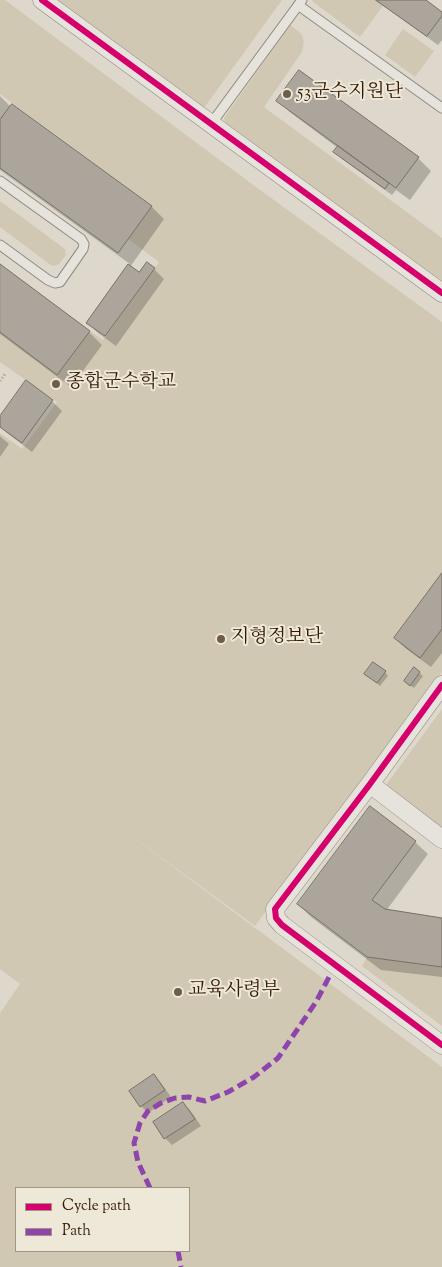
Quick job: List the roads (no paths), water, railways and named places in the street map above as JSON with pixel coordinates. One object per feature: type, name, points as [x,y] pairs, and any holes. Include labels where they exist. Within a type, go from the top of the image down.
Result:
[{"type":"street","points":[[42,0],[442,293]]},
{"type":"street","points":[[442,685],[275,909],[276,918],[282,925],[442,1045]]},
{"type":"street","points":[[370,784],[442,839]]},
{"type":"lane","points":[[211,124],[300,3],[442,108]]},
{"type":"lane","points":[[0,181],[81,239],[84,244],[83,249],[60,282],[55,283],[48,280],[0,245]]},
{"type":"place","name":"53군수지원단","points":[[287,94]]},
{"type":"place","name":"종합군수학교","points":[[56,384]]},
{"type":"place","name":"지형정보단","points":[[221,639]]},
{"type":"place","name":"교육사령부","points":[[178,992]]}]
